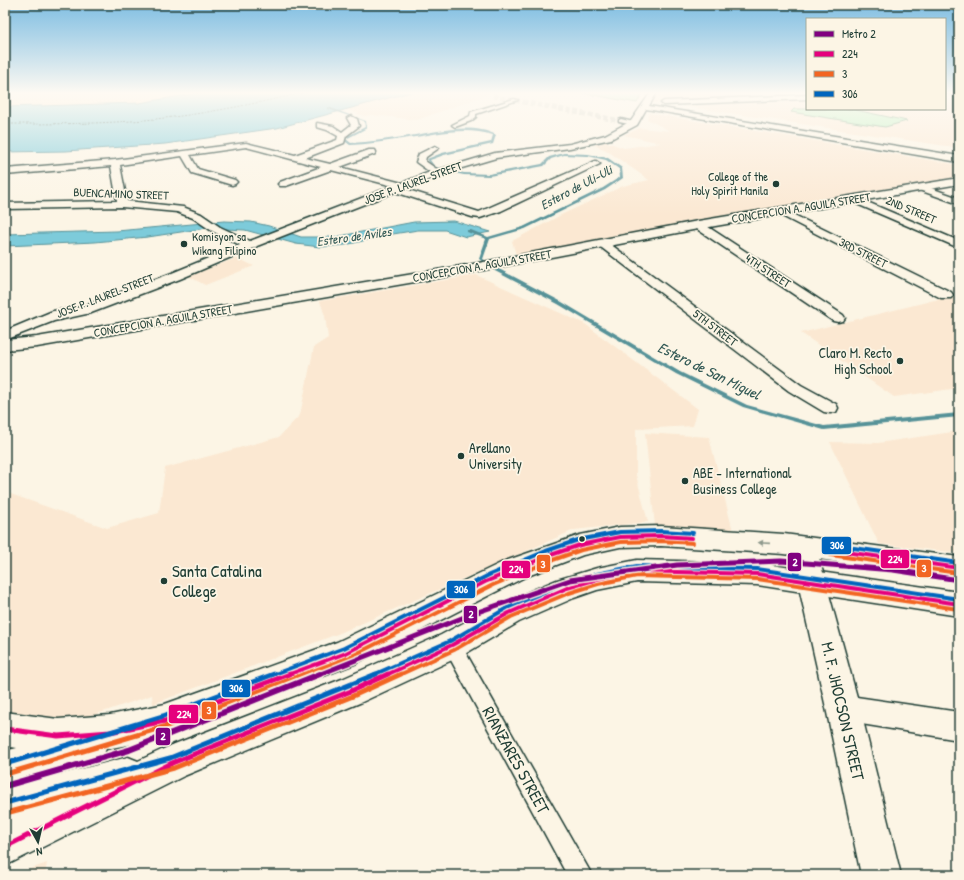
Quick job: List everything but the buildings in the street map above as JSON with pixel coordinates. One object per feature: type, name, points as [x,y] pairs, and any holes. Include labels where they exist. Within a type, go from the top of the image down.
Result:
[{"type":"street","points":[[295,158],[336,144],[341,141],[342,135],[345,133]]},
{"type":"street","name":"JOSE P. LAUREL STREET","points":[[5,336],[47,318],[86,310],[176,276],[288,229],[470,162],[495,156],[589,142],[608,137],[615,133]]},
{"type":"street","points":[[808,133],[959,154]]},
{"type":"street","points":[[862,141],[959,160]]},
{"type":"street","points":[[5,172],[115,163],[246,145],[400,187],[472,214],[480,214],[496,209],[596,164]]},
{"type":"street","points":[[435,148],[422,156],[420,162],[440,172]]},
{"type":"street","points":[[283,184],[372,152]]},
{"type":"street","points":[[185,154],[195,171],[232,182]]},
{"type":"street","points":[[115,163],[122,204]]},
{"type":"street","name":"CONCEPCION A. AGUILA STREET","points":[[5,345],[37,342],[473,268],[698,225],[959,181]]},
{"type":"street","points":[[922,188],[959,201]]},
{"type":"street","name":"2ND STREET","points":[[853,199],[959,245]]},
{"type":"street","name":"BUENCAMINO STREET","points":[[5,206],[122,204],[179,209],[206,221],[216,229],[254,244]]},
{"type":"street","name":"3RD STREET","points":[[780,211],[946,295]]},
{"type":"street","name":"4TH STREET","points":[[698,225],[838,318]]},
{"type":"street","name":"5TH STREET","points":[[602,244],[795,388],[830,408]]},
{"type":"street","points":[[5,769],[165,721],[346,653],[491,580],[548,556],[580,545],[620,537],[661,536],[803,547],[959,568]]},
{"type":"street","name":"M. F. JHOCSON STREET","points":[[803,547],[813,582],[843,708],[881,875]]},
{"type":"street","points":[[5,847],[172,763],[351,691],[452,644],[509,613],[567,588],[597,579],[636,571],[757,574],[959,604]]},
{"type":"street","name":"RIANZARES STREET","points":[[452,644],[580,875]]},
{"type":"street","points":[[843,708],[959,726]]},
{"type":"street","points":[[5,729],[58,736],[110,732],[165,721]]},
{"type":"street","points":[[5,808],[172,763]]},
{"type":"shaded area","name":"College of the Holy Spirit Manila","points":[[628,133],[769,133],[959,165],[959,178],[767,209],[516,255],[512,241],[563,214],[623,186],[649,180],[606,150],[594,145],[607,142],[624,148],[661,143],[624,135]]},
{"type":"shaded area","points":[[861,133],[959,133],[959,148]]},
{"type":"shaded area","points":[[237,258],[254,266],[205,285],[188,276]]},
{"type":"shaded area","points":[[476,275],[585,324],[698,409],[693,426],[636,429],[636,475],[648,522],[574,530],[340,633],[153,704],[152,695],[68,724],[5,717],[5,492],[107,528],[159,513],[165,468],[279,437],[300,415],[314,347],[328,338],[325,316],[320,301]]},
{"type":"shaded area","name":"Claro M. Recto High School","points":[[959,294],[959,388],[894,397],[801,333]]},
{"type":"shaded area","points":[[959,431],[959,553],[879,544],[830,442],[878,443]]},
{"type":"shaded area","name":"ABE - International Business College","points":[[645,433],[709,437],[733,531],[655,526]]},
{"type":"shaded area","points":[[47,863],[45,875],[13,875]]},
{"type":"water","points":[[5,133],[242,133],[165,144],[66,151],[5,152]]},
{"type":"water","name":"Estero de Aviles","points":[[224,221],[251,222],[269,226],[301,237],[335,237],[414,222],[454,221],[490,232],[466,237],[445,230],[418,230],[345,245],[320,247],[296,244],[245,230],[207,228],[148,237],[95,242],[5,246],[5,234],[117,231]]},
{"type":"waterway","name":"Estero de Uli-Uli","points":[[355,133],[344,139],[350,144],[379,142],[433,133]]},
{"type":"waterway","name":"Estero de Uli-Uli","points":[[488,133],[495,135],[492,143],[443,154],[428,160],[434,168],[464,174],[489,175],[543,165],[550,158],[564,154],[588,155],[607,159],[621,169],[622,177],[604,189],[524,228],[488,238]]},
{"type":"waterway","name":"Estero de Aviles","points":[[469,231],[488,238]]},
{"type":"waterway","name":"Estero de San Miguel","points":[[488,238],[481,259],[497,270],[560,303],[678,373],[745,406],[824,428],[959,415]]},
{"type":"metro line","name":"2","points":[[5,786],[129,750],[472,614],[570,580],[677,565],[781,561],[893,570],[959,580]]},
{"type":"transit line","name":"306","points":[[5,764],[163,716],[344,648],[489,575],[546,551],[578,540],[620,532],[661,531],[693,533]]},
{"type":"transit line","name":"224","points":[[5,729],[58,736],[110,732],[165,721],[346,653],[485,582],[548,556],[580,545],[620,537],[661,536],[692,538]]},
{"type":"transit line","name":"3","points":[[6,774],[167,726],[348,658],[493,585],[550,561],[581,550],[621,542],[661,541],[693,543]]},
{"type":"transit line","name":"306","points":[[833,545],[959,563]]},
{"type":"transit line","name":"224","points":[[831,550],[959,568]]},
{"type":"transit line","name":"3","points":[[831,555],[958,573]]},
{"type":"transit line","name":"306","points":[[5,803],[170,758],[349,686],[450,641],[507,608],[565,583],[596,574],[637,566],[757,569],[959,599]]},
{"type":"transit line","name":"224","points":[[5,847],[172,763],[351,691],[452,645],[509,613],[567,588],[597,579],[637,571],[757,574],[959,604]]},
{"type":"transit line","name":"3","points":[[6,813],[174,768],[353,696],[454,650],[511,617],[569,593],[598,584],[637,576],[757,579],[958,609]]},
{"type":"place","name":"College of the Holy Spirit Manila","points":[[776,184]]},
{"type":"place","name":"Komisyon sa Wikang Filipino","points":[[184,244]]},
{"type":"place","name":"Claro M. Recto High School","points":[[900,361]]},
{"type":"place","name":"Arellano University","points":[[461,456]]},
{"type":"place","name":"ABE - International Business College","points":[[685,481]]},
{"type":"place","name":"Santa Catalina College","points":[[164,581]]}]
